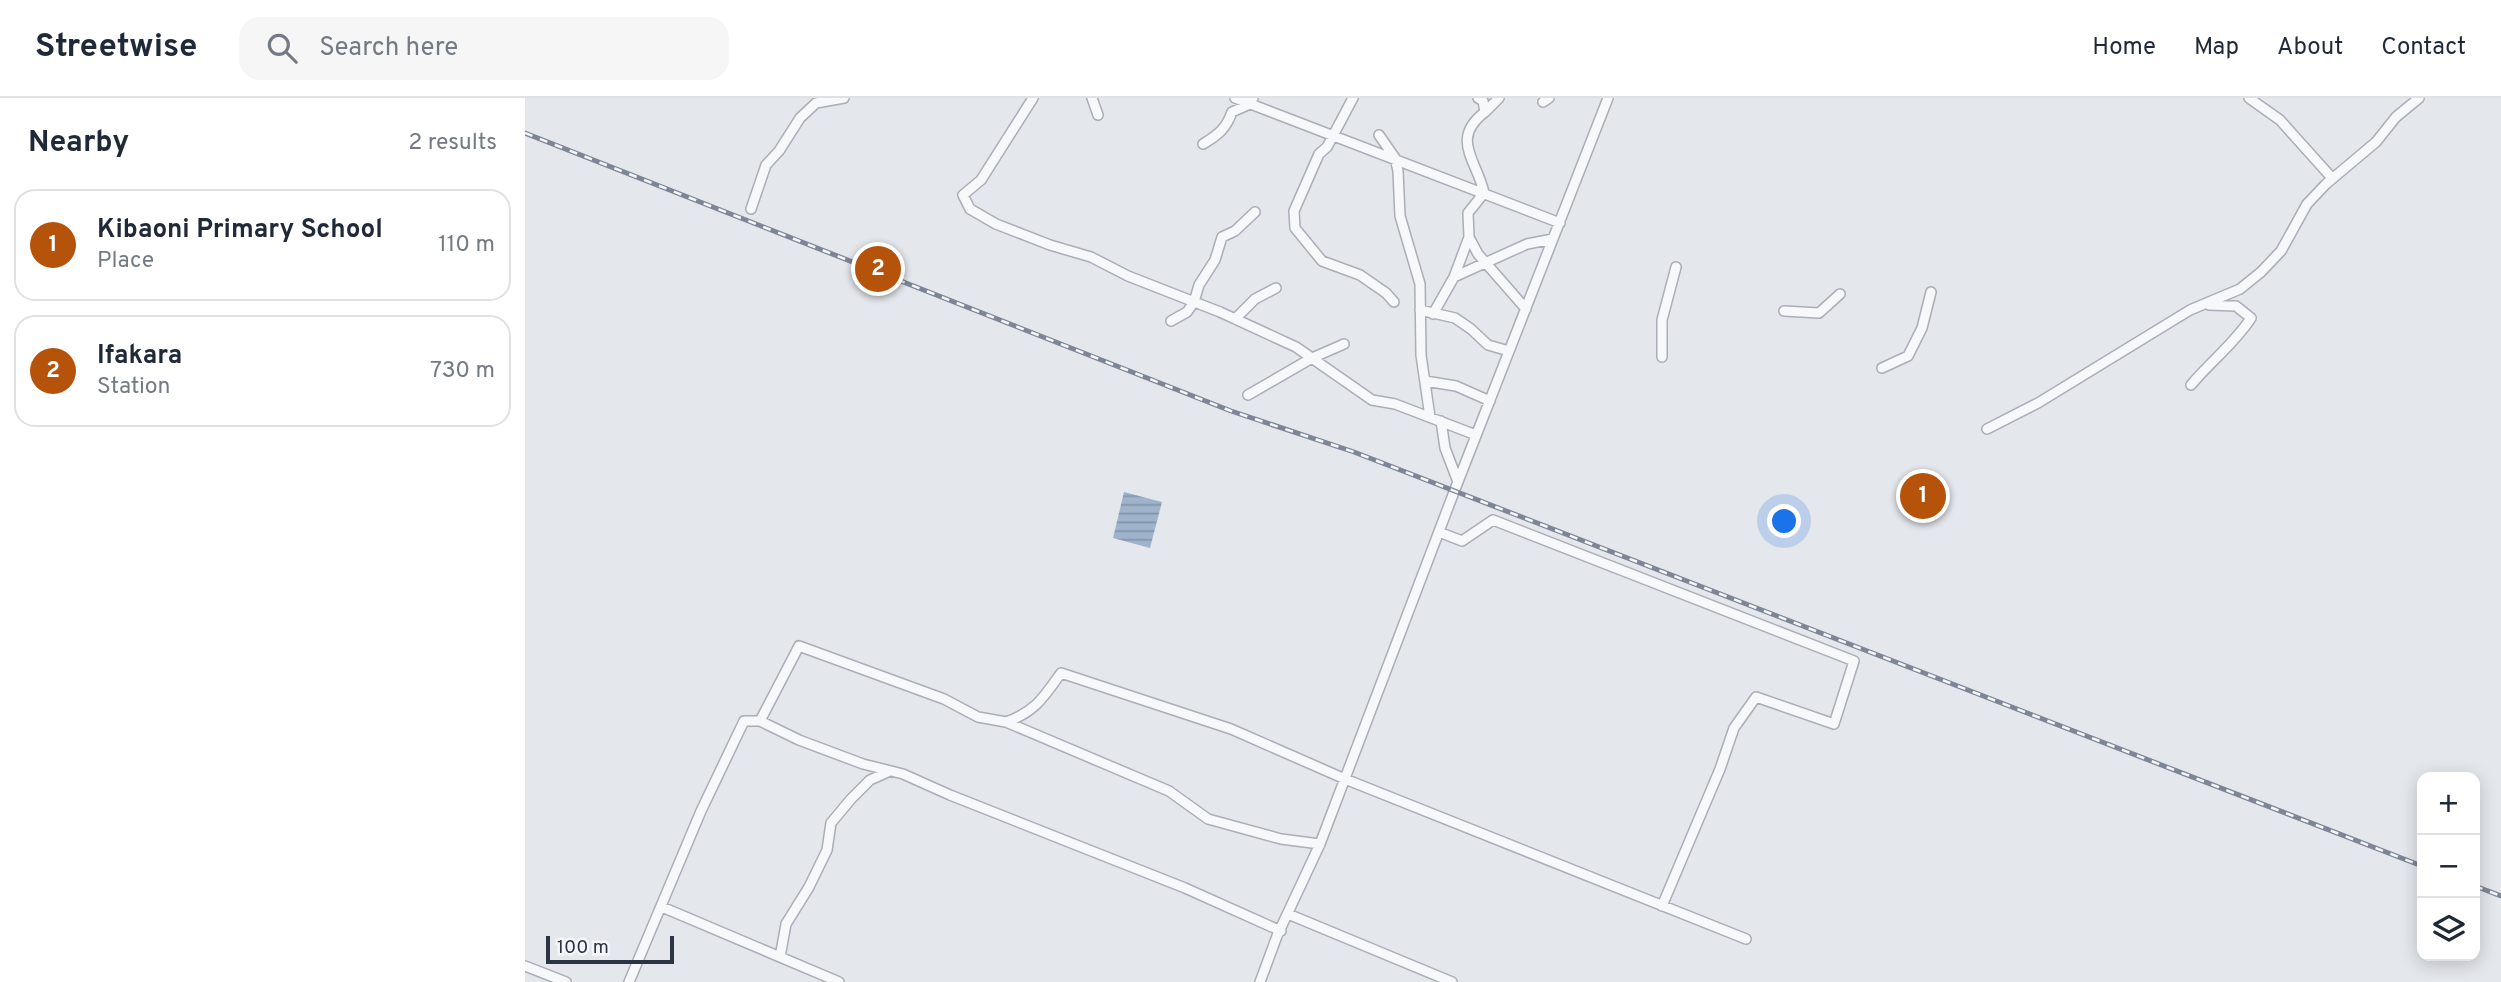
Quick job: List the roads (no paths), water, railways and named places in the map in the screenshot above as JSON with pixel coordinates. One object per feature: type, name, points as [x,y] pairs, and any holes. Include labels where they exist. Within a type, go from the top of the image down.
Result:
[{"type":"street","points":[[751,209],[766,165],[779,151],[800,118],[816,103],[844,98]]},
{"type":"street","points":[[1033,98],[981,180],[963,195],[970,209],[996,224],[1050,245],[1091,257],[1128,276],[1296,347],[1372,400],[1395,404],[1476,435]]},
{"type":"street","points":[[1092,98],[1098,115]]},
{"type":"street","points":[[1235,98],[1252,101],[1560,223]]},
{"type":"street","points":[[1353,98],[1327,147],[1319,155],[1294,211],[1295,228],[1322,261],[1360,275],[1394,302]]},
{"type":"street","points":[[1478,98],[1483,101],[1485,112]]},
{"type":"street","points":[[1484,193],[1481,180],[1469,157],[1466,140],[1472,124],[1499,98]]},
{"type":"street","points":[[1260,982],[1277,936],[1320,844],[1608,98]]},
{"type":"street","points":[[2249,98],[2280,120],[2332,178]]},
{"type":"street","points":[[1987,429],[2028,408],[2190,310],[2240,289],[2281,251],[2307,204],[2332,178],[2376,142],[2396,117],[2419,98]]},
{"type":"street","points":[[1203,144],[1221,133],[1232,112],[1252,101]]},
{"type":"street","points":[[1379,135],[1395,158],[1400,216],[1420,284],[1421,355],[1430,417]]},
{"type":"street","points":[[1433,314],[1454,277],[1469,237],[1468,213],[1484,193]]},
{"type":"street","points":[[1171,321],[1187,312],[1194,302],[1199,285],[1215,260],[1222,237],[1235,231],[1255,212]]},
{"type":"street","points":[[1469,237],[1486,264],[1526,309]]},
{"type":"street","points":[[1454,277],[1527,244],[1553,239]]},
{"type":"street","points":[[1662,357],[1662,320],[1677,267]]},
{"type":"street","points":[[1235,319],[1255,299],[1276,288]]},
{"type":"street","points":[[1882,368],[1908,356],[1922,328],[1931,292]]},
{"type":"street","points":[[1784,311],[1819,313],[1840,294]]},
{"type":"street","points":[[2191,386],[2210,362],[2241,333],[2251,318],[2236,306],[2203,305]]},
{"type":"street","points":[[1420,310],[1455,318],[1471,328],[1488,345],[1509,351]]},
{"type":"street","points":[[1248,395],[1312,358],[1344,344]]},
{"type":"street","points":[[1425,381],[1456,386],[1490,401]]},
{"type":"street","points":[[1441,421],[1445,448],[1458,482]]},
{"type":"street","points":[[1439,532],[1462,541],[1493,520],[1854,661],[1834,724],[1756,697],[1734,728],[1720,769],[1661,906]]},
{"type":"street","points":[[759,722],[799,646],[944,699],[978,717],[1006,722],[1170,791],[1208,819],[1281,839],[1320,844]]},
{"type":"street","points":[[1006,722],[1024,716],[1037,706],[1061,673],[1231,729],[1345,779],[1747,939]]},
{"type":"street","points":[[629,982],[701,811],[744,721],[759,722],[824,750],[903,774],[1185,888],[1281,931]]},
{"type":"street","points":[[780,957],[786,924],[809,887],[827,850],[831,823],[870,780],[891,771]]},
{"type":"street","points":[[661,907],[839,982]]},
{"type":"street","points":[[1288,914],[1452,982]]},
{"type":"street","points":[[525,966],[566,982]]},
{"type":"water","points":[[1124,492],[1162,502],[1150,548],[1113,538]]},
{"type":"railway","points":[[525,133],[1231,411],[1354,452],[2417,864]]},
{"type":"railway","points":[[2480,888],[2501,896]]},
{"type":"place","name":"Ifakara","points":[[878,269]]},
{"type":"place","name":"Kibaoni Primary School","points":[[1923,496]]}]
